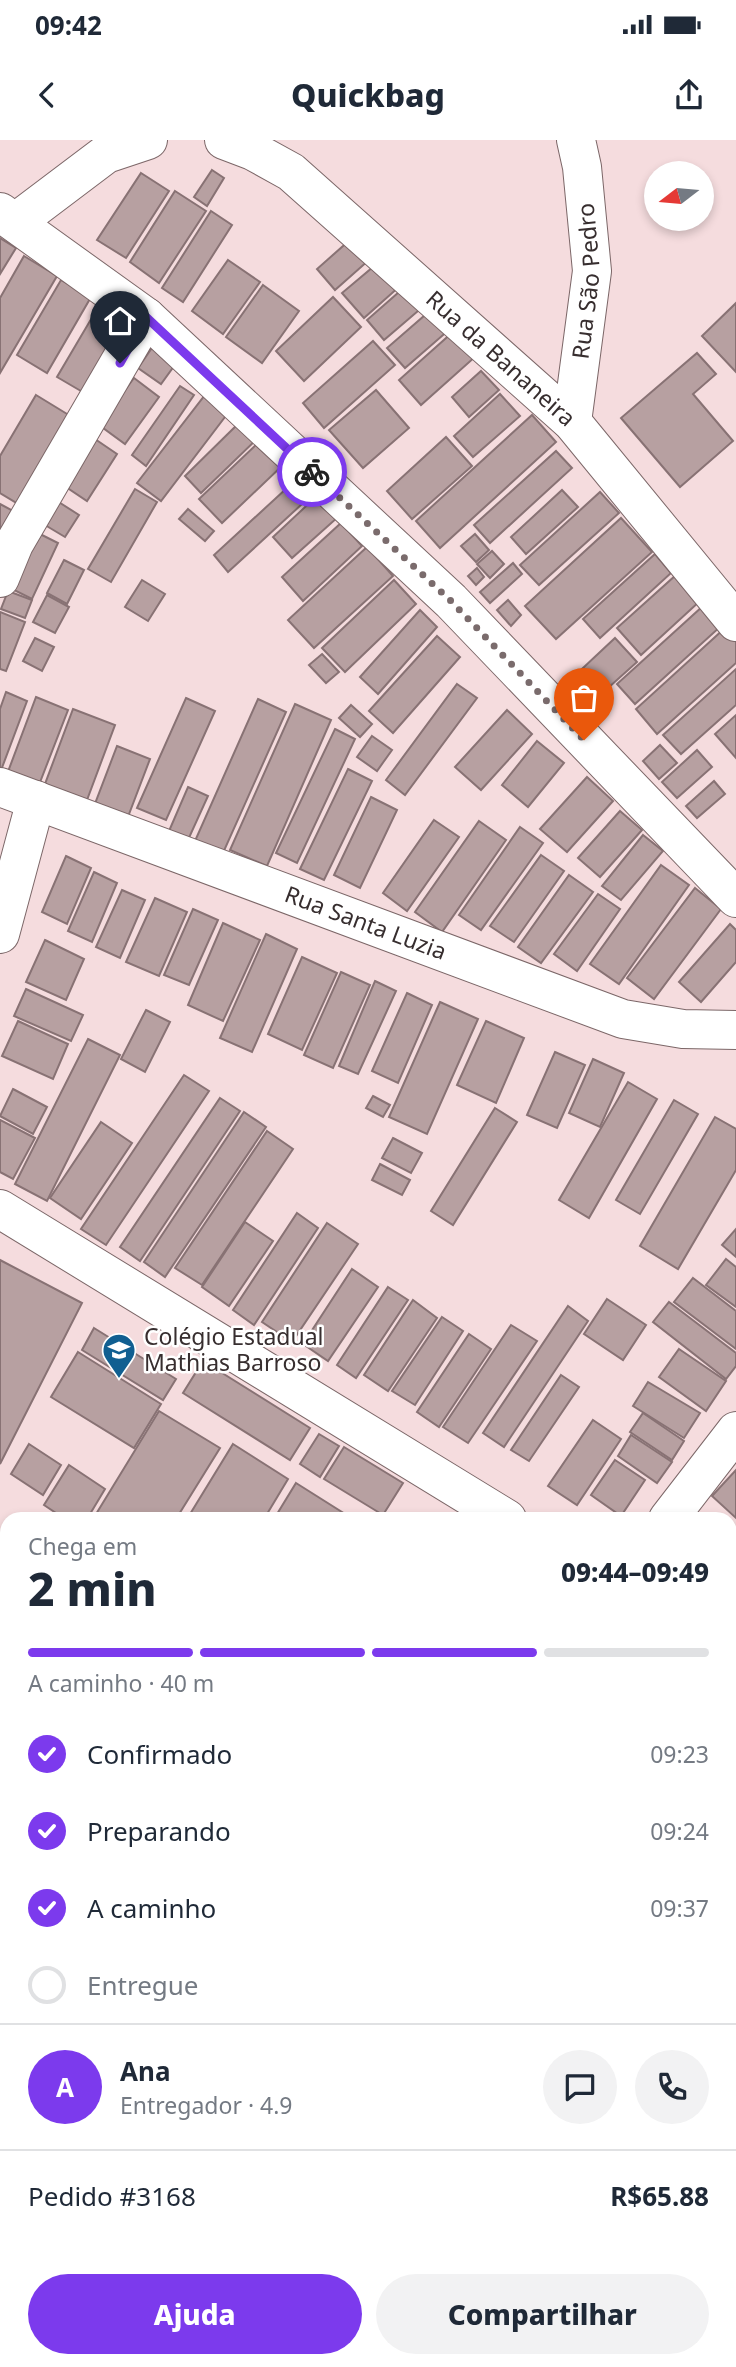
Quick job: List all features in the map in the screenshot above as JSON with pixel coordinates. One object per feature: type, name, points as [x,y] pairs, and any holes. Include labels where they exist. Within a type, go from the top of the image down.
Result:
[{"type":"street","points":[[148,140],[106,154],[8,217],[146,317],[451,601],[736,898]]},
{"type":"street","name":"Rua da Bananeira","points":[[223,140],[253,151],[290,172],[572,422],[736,622]]},
{"type":"street","name":"Rua São Pedro","points":[[572,422],[592,271],[582,167],[576,140]]},
{"type":"street","points":[[0,579],[14,544],[146,317]]},
{"type":"street","name":"Rua Santa Luzia","points":[[0,787],[624,1019],[683,1029],[736,1030]]},
{"type":"street","points":[[0,934],[36,800]]},
{"type":"street","points":[[0,1209],[496,1512]]},
{"type":"street","points":[[678,1512],[736,1431]]},
{"type":"building","points":[[212,170],[224,178],[207,206],[194,197]]},
{"type":"building","points":[[141,173],[169,191],[126,258],[97,240]]},
{"type":"building","points":[[175,191],[206,211],[159,283],[130,262]]},
{"type":"building","points":[[211,211],[232,225],[183,302],[162,288]]},
{"type":"building","points":[[0,238],[16,248],[0,274]]},
{"type":"building","points":[[351,239],[369,260],[335,290],[317,269]]},
{"type":"building","points":[[24,256],[57,276],[0,373],[0,298]]},
{"type":"building","points":[[228,260],[260,282],[223,334],[192,311]]},
{"type":"building","points":[[379,262],[400,286],[364,318],[342,293]]},
{"type":"building","points":[[61,280],[91,297],[47,373],[17,355]]},
{"type":"building","points":[[263,285],[299,311],[262,363],[226,337]]},
{"type":"building","points":[[407,285],[425,305],[384,340],[367,320]]},
{"type":"building","points":[[333,297],[361,327],[304,381],[276,351]]},
{"type":"building","points":[[736,303],[736,372],[702,336]]},
{"type":"building","points":[[97,309],[126,326],[86,394],[57,377]]},
{"type":"building","points":[[432,309],[450,329],[405,368],[387,348]]},
{"type":"building","points":[[454,331],[476,356],[421,405],[399,380]]},
{"type":"building","points":[[373,341],[395,365],[324,428],[303,403]]},
{"type":"building","points":[[154,345],[177,362],[161,384],[138,368]]},
{"type":"building","points":[[697,353],[716,374],[693,394],[733,441],[680,487],[621,418]]},
{"type":"building","points":[[481,371],[499,390],[469,417],[452,397]]},
{"type":"building","points":[[134,378],[159,397],[125,444],[99,425]]},
{"type":"building","points":[[180,386],[194,395],[146,466],[132,455]]},
{"type":"building","points":[[376,390],[409,428],[363,468],[329,430]]},
{"type":"building","points":[[500,394],[520,416],[473,457],[454,436]]},
{"type":"building","points":[[36,395],[72,417],[20,505],[0,493],[0,456]]},
{"type":"building","points":[[205,395],[228,413],[161,501],[137,483]]},
{"type":"building","points":[[532,415],[556,442],[440,548],[416,521]]},
{"type":"building","points":[[241,421],[258,438],[201,493],[185,476]]},
{"type":"building","points":[[92,437],[117,454],[87,501],[60,483]]},
{"type":"building","points":[[446,437],[472,466],[412,519],[387,491]]},
{"type":"building","points":[[260,441],[284,464],[222,523],[199,499]]},
{"type":"building","points":[[556,451],[572,468],[490,543],[474,525]]},
{"type":"building","points":[[299,477],[314,493],[228,572],[214,555]]},
{"type":"building","points":[[135,489],[157,502],[111,582],[88,569]]},
{"type":"building","points":[[562,490],[578,507],[526,554],[511,537]]},
{"type":"building","points":[[600,492],[619,513],[539,585],[520,565]]},
{"type":"building","points":[[318,495],[338,517],[292,558],[273,537]]},
{"type":"building","points":[[54,499],[79,515],[65,537],[40,522]]},
{"type":"building","points":[[0,504],[15,512],[0,539]]},
{"type":"building","points":[[188,509],[214,531],[205,541],[179,519]]},
{"type":"building","points":[[621,518],[652,552],[556,639],[525,606]]},
{"type":"building","points":[[341,523],[362,546],[303,601],[282,577]]},
{"type":"building","points":[[34,531],[58,543],[32,599],[8,587]]},
{"type":"building","points":[[475,534],[489,550],[476,562],[461,546]]},
{"type":"building","points":[[367,547],[393,576],[314,648],[288,620]]},
{"type":"building","points":[[492,551],[504,564],[490,578],[477,564]]},
{"type":"building","points":[[655,554],[671,573],[600,638],[583,619]]},
{"type":"building","points":[[64,560],[84,570],[67,604],[47,593]]},
{"type":"building","points":[[513,563],[522,574],[490,603],[480,592]]},
{"type":"building","points":[[477,568],[484,577],[476,585],[468,576]]},
{"type":"building","points":[[676,575],[700,601],[641,655],[617,628]]},
{"type":"building","points":[[142,580],[165,594],[148,621],[125,607]]},
{"type":"building","points":[[394,580],[416,604],[345,672],[322,648]]},
{"type":"building","points":[[8,591],[32,600],[25,618],[1,609]]},
{"type":"building","points":[[47,595],[69,607],[55,633],[33,622]]},
{"type":"building","points":[[508,600],[521,615],[511,626],[497,610]]},
{"type":"building","points":[[703,606],[721,626],[635,704],[617,684]]},
{"type":"building","points":[[420,610],[437,627],[378,694],[360,677]]},
{"type":"building","points":[[0,612],[25,622],[6,671],[0,669]]},
{"type":"building","points":[[725,628],[736,641],[736,663],[657,734],[636,709]]},
{"type":"building","points":[[437,636],[460,657],[393,733],[369,711]]},
{"type":"building","points":[[35,638],[54,647],[42,671],[23,661]]},
{"type":"building","points":[[615,638],[637,662],[589,705],[568,682]]},
{"type":"building","points":[[322,654],[339,672],[326,683],[309,665]]},
{"type":"building","points":[[736,669],[736,705],[681,754],[663,735]]},
{"type":"building","points":[[457,684],[477,698],[405,795],[386,780]]},
{"type":"building","points":[[6,692],[27,701],[0,773],[0,709]]},
{"type":"building","points":[[36,697],[68,710],[37,790],[6,777]]},
{"type":"building","points":[[186,698],[215,711],[166,820],[137,808]]},
{"type":"building","points":[[258,699],[286,712],[223,853],[195,841]]},
{"type":"building","points":[[295,704],[331,720],[267,866],[230,850]]},
{"type":"building","points":[[351,705],[372,724],[360,737],[339,718]]},
{"type":"building","points":[[73,709],[115,725],[84,808],[42,792]]},
{"type":"building","points":[[507,710],[532,734],[481,790],[455,767]]},
{"type":"building","points":[[736,715],[736,758],[715,734]]},
{"type":"building","points":[[335,729],[355,739],[297,863],[276,853]]},
{"type":"building","points":[[372,736],[392,750],[377,771],[357,757]]},
{"type":"building","points":[[537,741],[564,763],[528,807],[502,785]]},
{"type":"building","points":[[660,745],[677,763],[659,779],[643,761]]},
{"type":"building","points":[[117,746],[150,759],[126,822],[93,809]]},
{"type":"building","points":[[697,750],[712,767],[677,798],[662,782]]},
{"type":"building","points":[[348,769],[372,781],[324,880],[300,869]]},
{"type":"building","points":[[587,777],[613,801],[567,852],[540,829]]},
{"type":"building","points":[[714,781],[725,794],[697,818],[686,806]]},
{"type":"building","points":[[188,787],[208,796],[188,840],[169,831]]},
{"type":"building","points":[[371,797],[397,810],[360,888],[334,875]]},
{"type":"building","points":[[620,811],[642,830],[600,877],[578,858]]},
{"type":"building","points":[[434,820],[459,837],[407,911],[383,893]]},
{"type":"building","points":[[479,821],[506,840],[442,932],[415,912]]},
{"type":"building","points":[[520,827],[543,843],[481,930],[459,915]]},
{"type":"building","points":[[643,835],[663,851],[621,900],[602,886]]},
{"type":"building","points":[[541,855],[564,871],[514,942],[490,926]]},
{"type":"building","points":[[66,856],[91,868],[67,924],[42,912]]},
{"type":"building","points":[[661,865],[689,885],[619,984],[590,964]]},
{"type":"building","points":[[94,872],[117,883],[92,942],[68,931]]},
{"type":"building","points":[[569,875],[593,892],[541,963],[518,947]]},
{"type":"building","points":[[695,888],[721,909],[654,999],[627,978]]},
{"type":"building","points":[[122,890],[145,900],[120,958],[96,947]]},
{"type":"building","points":[[598,894],[620,909],[577,971],[554,954]]},
{"type":"building","points":[[155,898],[187,912],[159,976],[126,962]]},
{"type":"building","points":[[193,909],[218,920],[189,985],[164,975]]},
{"type":"building","points":[[223,923],[260,940],[223,1021],[188,1005]]},
{"type":"building","points":[[730,924],[736,930],[736,962],[701,1002],[679,982]]},
{"type":"building","points":[[266,934],[297,949],[252,1052],[220,1038]]},
{"type":"building","points":[[45,940],[84,959],[66,1000],[26,982]]},
{"type":"building","points":[[302,957],[337,973],[302,1050],[268,1034]]},
{"type":"building","points":[[341,972],[370,985],[333,1068],[304,1055]]},
{"type":"building","points":[[375,981],[396,991],[358,1074],[339,1066]]},
{"type":"building","points":[[26,989],[83,1015],[71,1041],[14,1016]]},
{"type":"building","points":[[407,993],[432,1005],[398,1083],[372,1071]]},
{"type":"building","points":[[440,1002],[478,1019],[427,1134],[389,1117]]},
{"type":"building","points":[[146,1010],[170,1022],[145,1072],[121,1059]]},
{"type":"building","points":[[18,1021],[68,1044],[53,1079],[2,1056]]},
{"type":"building","points":[[486,1021],[524,1038],[496,1103],[457,1085]]},
{"type":"building","points":[[88,1039],[120,1055],[47,1201],[15,1184]]},
{"type":"building","points":[[555,1052],[585,1065],[557,1128],[527,1115]]},
{"type":"building","points":[[593,1059],[624,1073],[600,1127],[569,1113]]},
{"type":"building","points":[[184,1075],[209,1091],[106,1245],[81,1229]]},
{"type":"building","points":[[628,1082],[657,1099],[589,1218],[559,1200]]},
{"type":"building","points":[[13,1089],[47,1107],[33,1134],[0,1116]]},
{"type":"building","points":[[373,1096],[390,1105],[383,1117],[366,1108]]},
{"type":"building","points":[[220,1098],[240,1111],[140,1261],[120,1247]]},
{"type":"building","points":[[674,1100],[698,1114],[640,1214],[616,1200]]},
{"type":"building","points":[[495,1108],[517,1122],[453,1225],[431,1211]]},
{"type":"building","points":[[244,1112],[266,1127],[165,1277],[144,1262]]},
{"type":"building","points":[[715,1117],[736,1129],[736,1170],[678,1269],[640,1246]]},
{"type":"building","points":[[0,1120],[35,1138],[13,1179],[0,1172]]},
{"type":"building","points":[[101,1122],[132,1143],[81,1219],[50,1198]]},
{"type":"building","points":[[267,1131],[293,1149],[202,1285],[175,1268]]},
{"type":"building","points":[[393,1138],[422,1153],[411,1173],[382,1158]]},
{"type":"building","points":[[380,1164],[410,1180],[402,1195],[372,1180]]},
{"type":"building","points":[[297,1213],[318,1228],[254,1325],[233,1310]]},
{"type":"building","points":[[245,1222],[273,1241],[229,1306],[202,1287]]},
{"type":"building","points":[[327,1223],[358,1244],[292,1342],[262,1322]]},
{"type":"building","points":[[736,1229],[736,1257],[722,1245]]},
{"type":"building","points":[[726,1259],[736,1267],[736,1307],[706,1285]]},
{"type":"building","points":[[0,1260],[82,1303],[0,1464]]},
{"type":"building","points":[[352,1269],[378,1287],[328,1361],[303,1344]]},
{"type":"building","points":[[693,1278],[736,1311],[736,1349],[674,1302]]},
{"type":"building","points":[[388,1287],[408,1300],[356,1378],[337,1365]]},
{"type":"building","points":[[607,1299],[646,1325],[623,1360],[584,1334]]},
{"type":"building","points":[[413,1300],[437,1318],[388,1391],[364,1375]]},
{"type":"building","points":[[669,1302],[736,1353],[736,1366],[726,1379],[653,1322]]},
{"type":"building","points":[[568,1306],[588,1321],[504,1447],[483,1433]]},
{"type":"building","points":[[442,1317],[463,1331],[415,1405],[392,1391]]},
{"type":"building","points":[[511,1325],[537,1341],[468,1443],[443,1427]]},
{"type":"building","points":[[94,1328],[176,1379],[163,1400],[82,1350]]},
{"type":"building","points":[[469,1334],[491,1349],[439,1427],[417,1412]]},
{"type":"building","points":[[679,1349],[726,1381],[706,1411],[659,1377]]},
{"type":"building","points":[[78,1352],[161,1404],[134,1448],[51,1397]]},
{"type":"building","points":[[203,1361],[310,1428],[290,1460],[183,1393]]},
{"type":"building","points":[[561,1375],[579,1387],[529,1461],[511,1450]]},
{"type":"building","points":[[648,1382],[700,1413],[684,1438],[633,1406]]},
{"type":"building","points":[[159,1411],[220,1448],[180,1512],[97,1512]]},
{"type":"building","points":[[643,1413],[684,1441],[672,1460],[630,1432]]},
{"type":"building","points":[[593,1420],[621,1439],[577,1505],[548,1486]]},
{"type":"building","points":[[319,1434],[339,1446],[320,1477],[300,1464]]},
{"type":"building","points":[[631,1435],[672,1462],[657,1483],[618,1456]]},
{"type":"building","points":[[29,1444],[61,1465],[43,1495],[11,1474]]},
{"type":"building","points":[[233,1444],[288,1479],[268,1512],[191,1512]]},
{"type":"building","points":[[344,1447],[403,1483],[385,1512],[378,1512],[324,1479]]},
{"type":"building","points":[[615,1460],[645,1480],[624,1512],[615,1512],[591,1495]]},
{"type":"building","points":[[69,1465],[105,1489],[91,1512],[54,1512],[44,1505]]},
{"type":"building","points":[[736,1470],[736,1512],[729,1512],[712,1496]]},
{"type":"building","points":[[296,1483],[342,1512],[278,1512]]},
{"type":"way so far","points":[[312,472],[451,601],[584,740]]},
{"type":"place","name":"Colégio Estadual Mathias Barroso","points":[[119,1380]]},
{"type":"route","points":[[120,363],[146,317],[312,472]]}]
